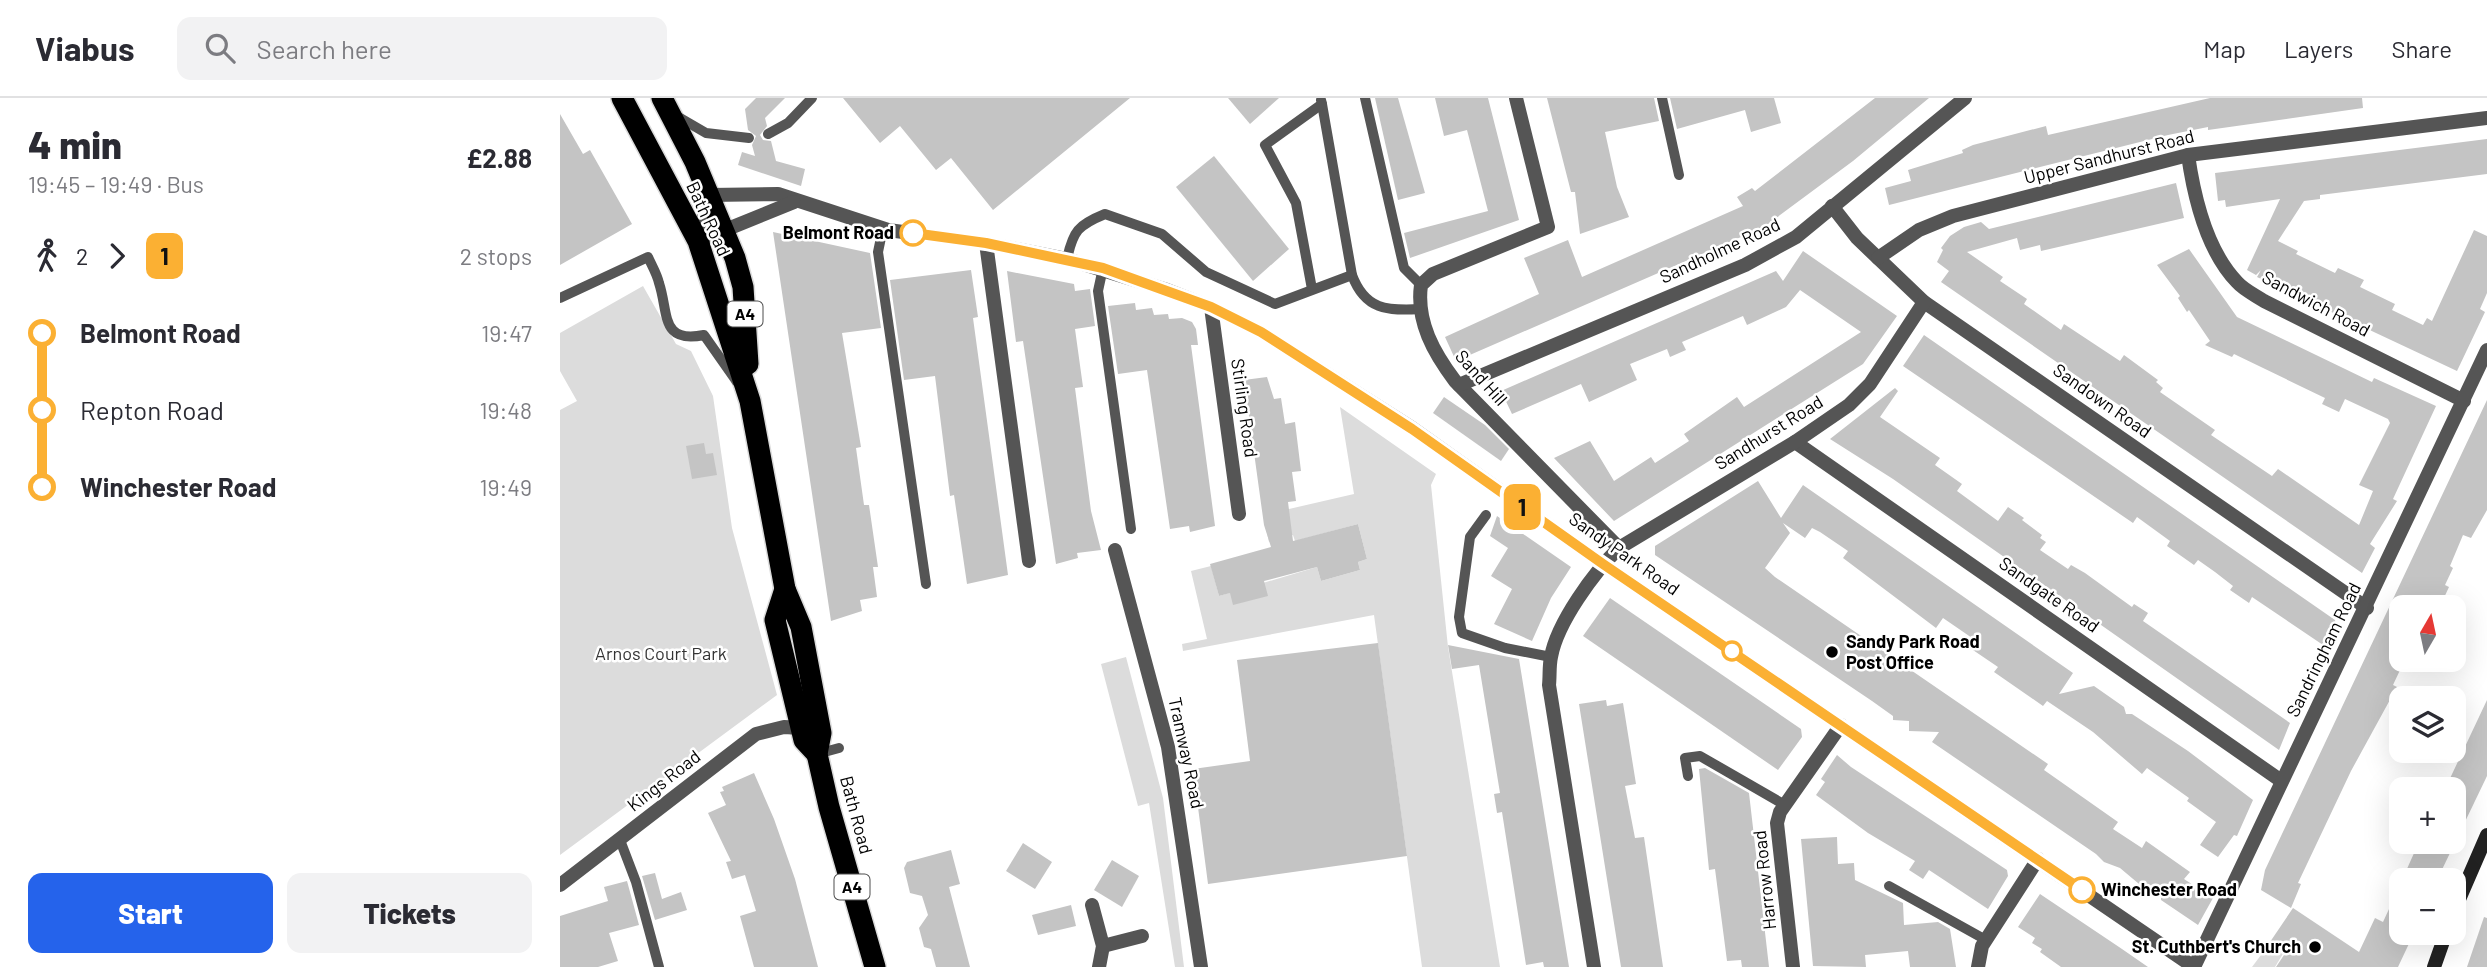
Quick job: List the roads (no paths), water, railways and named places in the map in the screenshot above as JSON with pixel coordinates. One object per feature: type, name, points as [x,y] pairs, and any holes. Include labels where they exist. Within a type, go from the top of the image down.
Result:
[{"type":"highway","name":"Bath Road","points":[[620,100],[698,241],[750,401]]},
{"type":"highway","name":"Bath Road","points":[[666,105],[709,194],[743,287],[750,401],[785,589],[798,614],[818,692],[821,733],[817,754],[832,821],[875,967]]},
{"type":"highway","name":"Bath Road","points":[[785,589],[775,620],[804,740],[817,754]]},
{"type":"street","points":[[1421,285],[1433,274],[1548,227],[1516,98]]},
{"type":"street","name":"Sandholme Road","points":[[1459,384],[1745,265],[1796,237],[1965,98]]},
{"type":"street","name":"Upper Sandhurst Road","points":[[1878,258],[1919,230],[1953,216],[2188,155],[2487,118]]},
{"type":"street","name":"Sandwich Road","points":[[2188,155],[2204,225],[2224,267],[2238,284],[2264,301],[2464,401]]},
{"type":"street","points":[[698,241],[709,194]]},
{"type":"street","name":"Sandy Park Road","points":[[709,194],[726,197],[778,194],[794,202],[883,228],[986,243],[1067,259],[1103,268],[1211,307],[1261,332],[1330,374],[1444,451],[1603,564],[2194,967]]},
{"type":"street","points":[[698,241],[794,202]]},
{"type":"street","name":"Sandown Road","points":[[1832,206],[1857,239],[1924,302],[2367,608]]},
{"type":"street","points":[[986,243],[1029,561]]},
{"type":"street","name":"Sand Hill","points":[[1421,285],[1421,309],[1436,356],[1459,384],[1619,548]]},
{"type":"street","name":"Sandhurst Road","points":[[1551,657],[1564,624],[1603,564],[1619,548],[1795,442],[1849,405],[1870,384],[1924,302]]},
{"type":"street","name":"Stirling Road","points":[[1211,307],[1239,513]]},
{"type":"street","name":"Sandringham Road","points":[[2194,967],[2226,904],[2280,780],[2367,608],[2487,350]]},
{"type":"street","name":"Sandgate Road","points":[[1795,442],[2280,780]]},
{"type":"street","name":"Tramway Road","points":[[1115,550],[1168,747],[1201,967]]},
{"type":"street","points":[[1551,657],[1549,685],[1594,967]]},
{"type":"street","name":"Harrow Road","points":[[1793,967],[1777,823],[1785,805],[1841,725]]},
{"type":"street","name":"Kings Road","points":[[560,885],[756,734],[784,727],[801,727]]},
{"type":"street","points":[[2466,883],[2487,835]]},
{"type":"street","points":[[1978,967],[1986,940],[2038,859]]},
{"type":"street","points":[[1092,905],[1103,946],[1099,967]]},
{"type":"street","points":[[1103,946],[1142,936]]},
{"type":"street","points":[[2434,967],[2442,945]]},
{"type":"lane","points":[[768,134],[788,123],[812,98]]},
{"type":"lane","points":[[1365,98],[1404,268],[1421,285]]},
{"type":"lane","points":[[1662,98],[1679,175]]},
{"type":"lane","points":[[1312,289],[1296,203],[1265,145],[1321,101],[1352,275],[1359,291],[1370,302],[1385,309],[1421,309]]},
{"type":"lane","points":[[666,105],[706,133],[749,138]]},
{"type":"lane","points":[[1067,259],[1072,236],[1086,222],[1105,214],[1162,234],[1206,272],[1275,304],[1352,275]]},
{"type":"lane","points":[[883,228],[878,252],[926,584]]},
{"type":"lane","points":[[560,298],[648,257],[660,284],[664,311],[674,333],[685,339],[704,335],[750,401]]},
{"type":"lane","points":[[1103,268],[1098,291],[1131,529]]},
{"type":"lane","points":[[1486,515],[1470,537],[1459,617],[1462,633],[1506,648],[1551,657]]},
{"type":"lane","points":[[817,754],[839,748]]},
{"type":"lane","points":[[1688,776],[1685,758],[1700,757],[1785,805]]},
{"type":"lane","points":[[626,836],[659,967]]},
{"type":"lane","points":[[1888,886],[1986,940]]},
{"type":"place","name":"Belmont Road","points":[[913,233]]},
{"type":"place","name":"Sandy Park Road Post Office","points":[[1832,652]]},
{"type":"place","name":"Winchester Road","points":[[2082,890]]},
{"type":"place","name":"St. Cuthbert's Church","points":[[2315,947]]},
{"type":"park label","name":"Arnos Court Park","points":[[661,654]]}]
